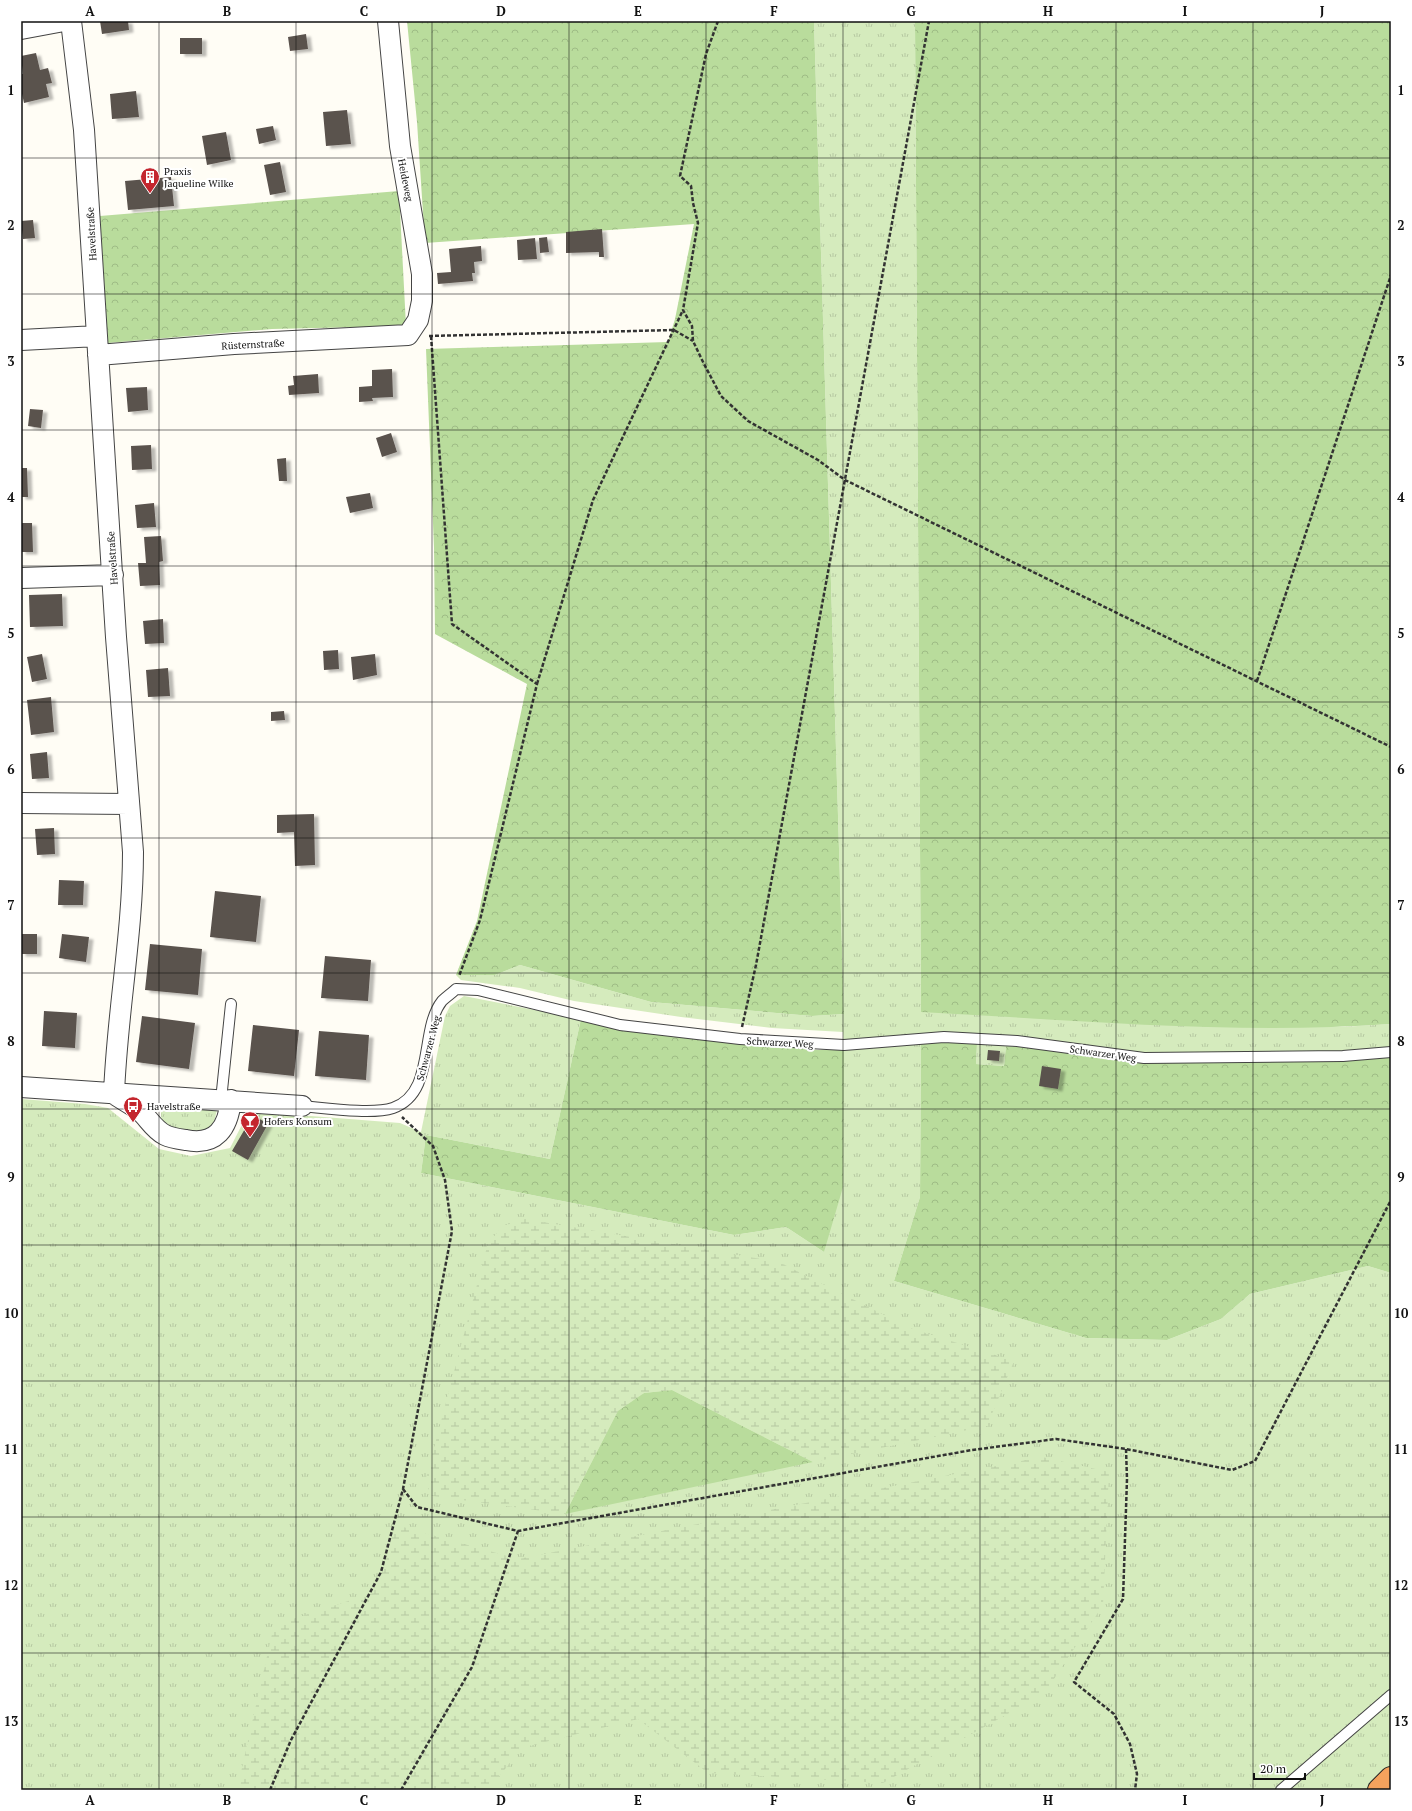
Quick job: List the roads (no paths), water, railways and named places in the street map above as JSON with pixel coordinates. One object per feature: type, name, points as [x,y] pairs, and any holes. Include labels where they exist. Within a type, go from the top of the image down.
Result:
[{"type":"highway","points":[[1379,1790],[1391,1778]]},
{"type":"street","points":[[21,29],[64,21]]},
{"type":"street","name":"Havelstraße","points":[[71,21],[84,130],[133,880],[114,1094]]},
{"type":"street","name":"Heideweg","points":[[388,21],[400,146],[422,274],[422,301],[418,320],[408,335]]},
{"type":"street","name":"Rüsternstraße","points":[[21,340],[97,346],[234,344],[408,335]]},
{"type":"street","points":[[21,578],[113,575]]},
{"type":"street","points":[[21,804],[129,804]]},
{"type":"street","name":"Schwarzer Weg","points":[[21,1087],[302,1106]]},
{"type":"street","points":[[114,1094],[138,1110],[155,1128],[165,1135],[189,1141],[207,1141],[217,1136],[224,1128],[234,1101]]},
{"type":"lane","name":"Schwarzer Weg","points":[[302,1106],[372,1110],[392,1108],[406,1101],[419,1084],[434,1019],[442,1002],[456,990],[478,990],[620,1025],[740,1039],[844,1045],[944,1037],[1017,1041],[1144,1058],[1343,1056],[1391,1052]]},
{"type":"lane","points":[[231,1004],[234,1101]]},
{"type":"lane","points":[[1282,1790],[1391,1695]]},
{"type":"place","name":"Praxis Jaqueline Wilke","points":[[150,194]]},
{"type":"place","name":"Havelstraße","points":[[133,1123]]},
{"type":"place","name":"Hofers Konsum","points":[[250,1138]]}]
